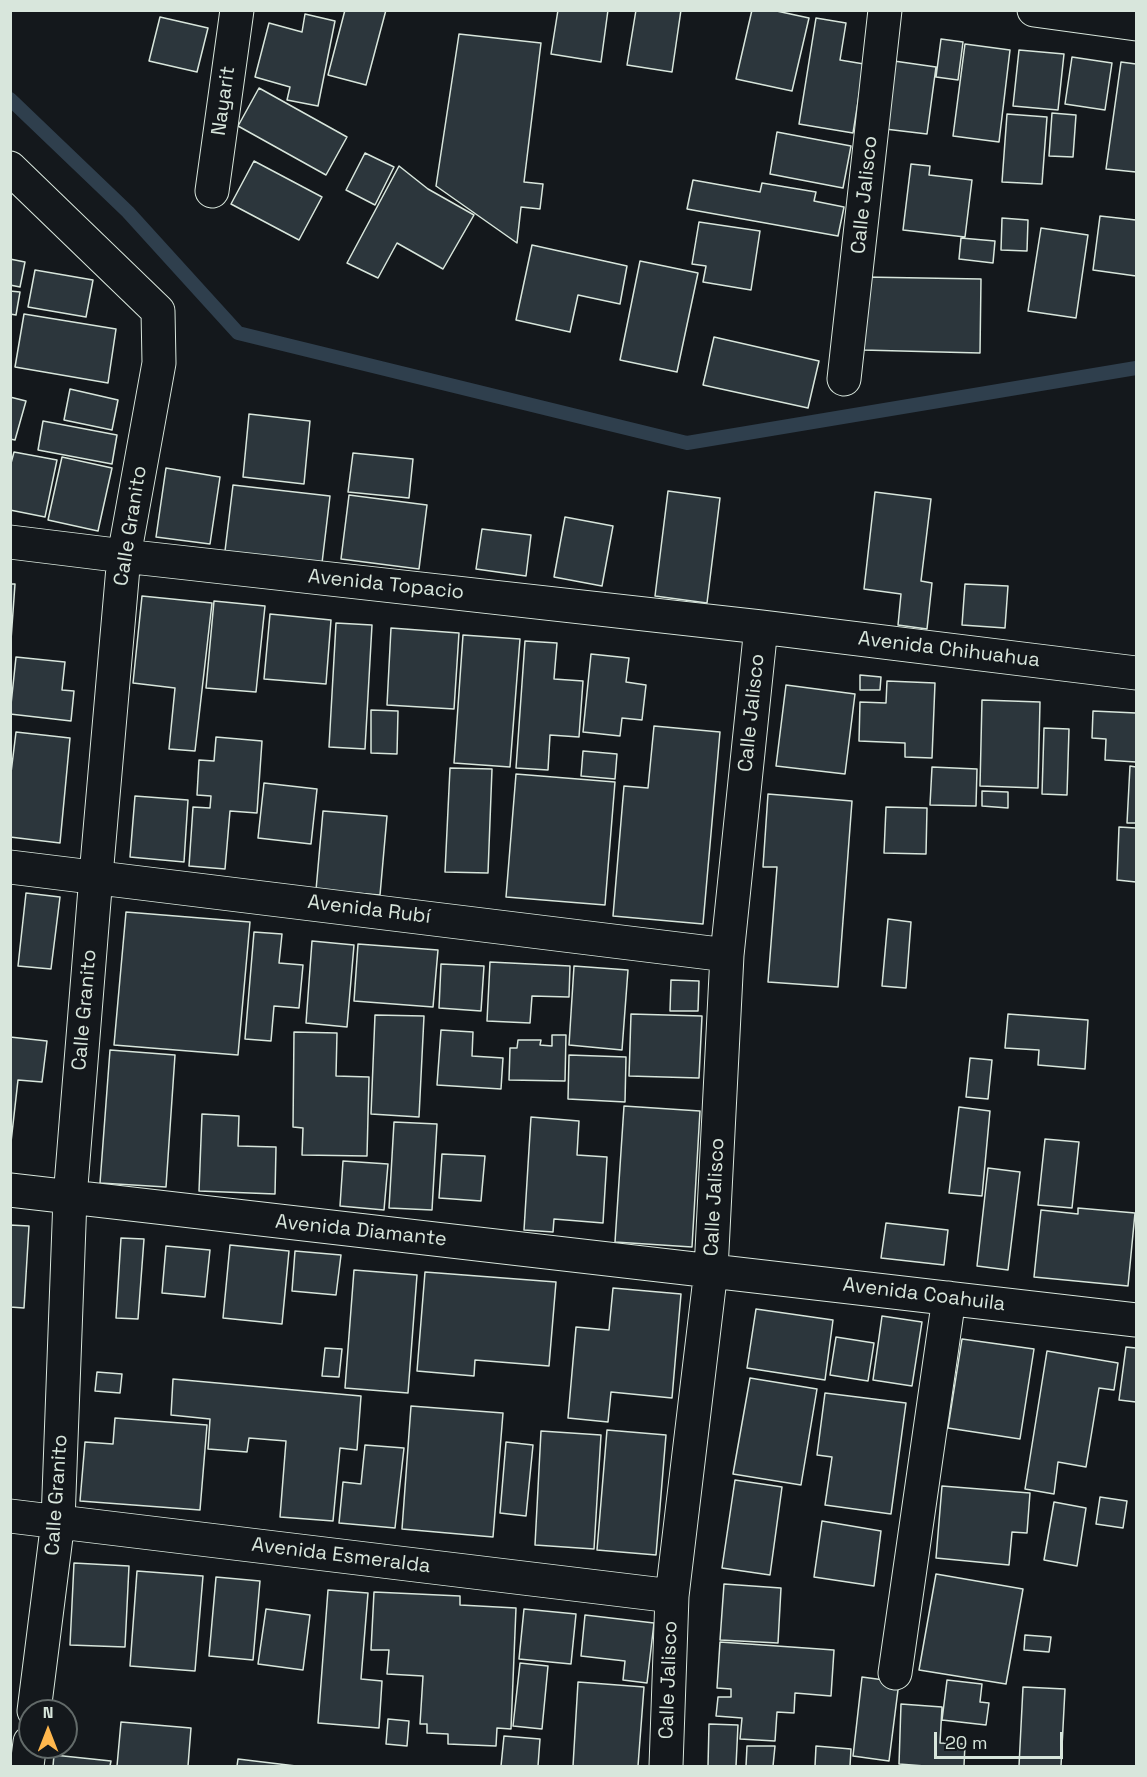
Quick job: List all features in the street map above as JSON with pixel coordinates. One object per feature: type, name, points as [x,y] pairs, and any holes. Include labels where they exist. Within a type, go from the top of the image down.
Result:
[{"type":"street","name":"Nayarit","points":[[212,191],[237,10]]},
{"type":"street","name":"Calle Jalisco","points":[[844,379],[885,10]]},
{"type":"street","points":[[1034,10],[1137,24]]},
{"type":"street","name":"Calle Granito","points":[[10,168],[158,311],[159,363],[124,556],[70,1198],[58,1521],[36,1699]]},
{"type":"street","name":"Avenida Topacio","points":[[10,542],[761,627]]},
{"type":"street","name":"Calle Jalisco","points":[[666,1767],[672,1596],[711,1270],[727,955],[761,627]]},
{"type":"street","name":"Avenida Chihuahua","points":[[761,627],[1137,673]]},
{"type":"street","name":"Avenida Rubí","points":[[10,867],[727,955]]},
{"type":"street","name":"Avenida Diamante","points":[[10,1190],[711,1270]]},
{"type":"street","name":"Avenida Coahuila","points":[[711,1270],[1137,1320]]},
{"type":"street","points":[[895,1673],[949,1298]]},
{"type":"street","name":"Avenida Esmeralda","points":[[10,1516],[672,1596]]},
{"type":"building","points":[[345,10],[386,10],[366,85],[328,75]]},
{"type":"building","points":[[558,10],[608,10],[601,62],[551,54]]},
{"type":"building","points":[[636,10],[681,10],[672,72],[627,65]]},
{"type":"building","points":[[752,10],[772,10],[809,18],[792,91],[736,79]]},
{"type":"building","points":[[305,14],[335,21],[318,106],[287,100],[290,87],[255,77],[269,23],[302,32]]},
{"type":"building","points":[[160,17],[208,28],[197,72],[149,61]]},
{"type":"building","points":[[816,18],[846,23],[840,60],[864,64],[853,133],[799,124]]},
{"type":"building","points":[[459,34],[541,43],[524,182],[543,184],[540,209],[521,207],[517,243],[436,186]]},
{"type":"building","points":[[941,39],[963,42],[958,80],[936,77]]},
{"type":"building","points":[[965,44],[1010,50],[999,142],[953,136]]},
{"type":"building","points":[[1019,50],[1064,54],[1058,110],[1013,106]]},
{"type":"building","points":[[1072,57],[1112,63],[1105,110],[1065,104]]},
{"type":"building","points":[[894,61],[936,67],[927,134],[885,129]]},
{"type":"building","points":[[1121,62],[1136,64],[1136,172],[1106,169]]},
{"type":"building","points":[[259,88],[347,137],[326,175],[238,126]]},
{"type":"building","points":[[1052,113],[1076,115],[1073,157],[1049,156]]},
{"type":"building","points":[[1007,114],[1047,117],[1042,184],[1002,182]]},
{"type":"building","points":[[777,132],[851,146],[843,188],[770,174]]},
{"type":"building","points":[[365,153],[394,167],[375,205],[346,190]]},
{"type":"building","points":[[254,161],[322,197],[299,240],[231,204]]},
{"type":"building","points":[[911,164],[930,166],[929,175],[972,180],[965,237],[903,230]]},
{"type":"building","points":[[399,166],[428,189],[474,215],[443,269],[397,243],[378,278],[347,263]]},
{"type":"building","points":[[693,180],[760,192],[762,183],[816,192],[814,201],[844,207],[838,236],[687,209]]},
{"type":"building","points":[[1100,216],[1136,220],[1136,276],[1093,270]]},
{"type":"building","points":[[1002,218],[1028,220],[1027,251],[1001,250]]},
{"type":"building","points":[[699,222],[760,231],[751,290],[703,282],[706,266],[692,264]]},
{"type":"building","points":[[1041,228],[1088,235],[1076,318],[1028,311]]},
{"type":"building","points":[[961,238],[995,241],[993,263],[959,259]]},
{"type":"building","points":[[532,245],[627,266],[620,304],[578,295],[570,332],[516,320]]},
{"type":"building","points":[[10,259],[25,262],[20,287],[10,285]]},
{"type":"building","points":[[640,261],[698,273],[677,372],[620,360]]},
{"type":"building","points":[[35,270],[93,280],[86,317],[28,307]]},
{"type":"building","points":[[864,277],[981,279],[980,353],[862,350]]},
{"type":"building","points":[[10,291],[20,292],[16,315],[10,314]]},
{"type":"building","points":[[24,314],[116,329],[108,383],[15,367]]},
{"type":"building","points":[[714,337],[819,361],[808,408],[703,385]]},
{"type":"building","points":[[70,389],[118,400],[112,430],[64,420]]},
{"type":"building","points":[[10,397],[26,401],[15,440],[10,439]]},
{"type":"building","points":[[249,414],[310,421],[304,484],[243,477]]},
{"type":"building","points":[[43,421],[117,435],[112,464],[38,450]]},
{"type":"building","points":[[14,452],[57,460],[45,517],[10,510],[10,467]]},
{"type":"building","points":[[353,453],[413,459],[409,498],[348,492]]},
{"type":"building","points":[[62,457],[112,468],[98,531],[48,520]]},
{"type":"building","points":[[166,468],[220,477],[210,544],[156,537]]},
{"type":"building","points":[[233,485],[330,496],[322,563],[225,551]]},
{"type":"building","points":[[668,491],[720,498],[707,603],[655,596]]},
{"type":"building","points":[[875,492],[931,499],[921,581],[932,583],[927,629],[898,625],[901,594],[864,589]]},
{"type":"building","points":[[349,495],[427,505],[419,569],[341,559]]},
{"type":"building","points":[[565,517],[613,526],[602,586],[554,577]]},
{"type":"building","points":[[482,529],[531,535],[526,576],[476,569]]},
{"type":"building","points":[[10,584],[15,584],[10,654]]},
{"type":"building","points":[[965,584],[1008,586],[1005,628],[962,625]]},
{"type":"building","points":[[142,596],[212,603],[195,751],[169,749],[175,688],[133,683]]},
{"type":"building","points":[[214,601],[265,606],[256,692],[206,688]]},
{"type":"building","points":[[270,614],[331,620],[326,684],[264,679]]},
{"type":"building","points":[[336,623],[372,625],[365,749],[329,747]]},
{"type":"building","points":[[391,628],[459,633],[454,709],[387,705]]},
{"type":"building","points":[[463,635],[520,639],[510,767],[454,763]]},
{"type":"building","points":[[525,641],[557,643],[554,679],[583,681],[579,737],[550,735],[548,770],[516,768]]},
{"type":"building","points":[[591,654],[629,658],[626,682],[646,685],[642,720],[622,718],[620,736],[583,732]]},
{"type":"building","points":[[16,657],[65,662],[62,690],[74,691],[71,721],[10,714]]},
{"type":"building","points":[[860,675],[881,677],[880,690],[860,690]]},
{"type":"building","points":[[887,681],[935,683],[932,758],[905,757],[905,743],[859,741],[860,702],[886,703]]},
{"type":"building","points":[[786,685],[855,694],[845,774],[776,766]]},
{"type":"building","points":[[982,700],[1040,702],[1038,788],[980,786]]},
{"type":"building","points":[[371,710],[398,711],[397,754],[371,753]]},
{"type":"building","points":[[1093,711],[1136,713],[1136,762],[1105,760],[1106,739],[1092,738]]},
{"type":"building","points":[[654,726],[720,732],[703,924],[613,916],[624,786],[648,788]]},
{"type":"building","points":[[1044,728],[1069,729],[1067,795],[1042,794]]},
{"type":"building","points":[[16,732],[70,738],[60,843],[10,837],[10,781]]},
{"type":"building","points":[[216,737],[262,741],[257,813],[230,811],[225,869],[189,866],[193,807],[210,808],[211,796],[197,795],[199,760],[214,761]]},
{"type":"building","points":[[583,751],[617,754],[615,779],[581,776]]},
{"type":"building","points":[[1130,766],[1136,767],[1136,823],[1127,823]]},
{"type":"building","points":[[932,767],[977,769],[976,806],[930,805]]},
{"type":"building","points":[[450,768],[492,769],[488,873],[445,872]]},
{"type":"building","points":[[516,774],[615,782],[605,905],[506,897]]},
{"type":"building","points":[[264,783],[317,789],[311,844],[258,838]]},
{"type":"building","points":[[982,791],[1008,792],[1008,808],[982,806]]},
{"type":"building","points":[[768,794],[852,801],[838,987],[768,982],[777,867],[763,867]]},
{"type":"building","points":[[135,796],[188,800],[184,862],[130,857]]},
{"type":"building","points":[[886,807],[927,808],[926,854],[884,853]]},
{"type":"building","points":[[323,811],[387,816],[380,895],[316,890]]},
{"type":"building","points":[[1119,827],[1136,828],[1136,882],[1117,880]]},
{"type":"building","points":[[26,893],[60,897],[51,969],[18,966]]},
{"type":"building","points":[[126,912],[250,922],[238,1055],[114,1045]]},
{"type":"building","points":[[888,919],[911,922],[906,988],[882,986]]},
{"type":"building","points":[[254,932],[282,934],[279,963],[303,965],[299,1008],[274,1006],[271,1041],[245,1039]]},
{"type":"building","points":[[312,941],[354,945],[347,1027],[306,1023]]},
{"type":"building","points":[[358,944],[438,950],[433,1007],[354,1001]]},
{"type":"building","points":[[490,962],[570,966],[569,997],[532,996],[530,1023],[487,1021]]},
{"type":"building","points":[[441,964],[484,966],[481,1011],[439,1008]]},
{"type":"building","points":[[574,966],[628,970],[622,1050],[569,1045]]},
{"type":"building","points":[[671,980],[699,981],[698,1011],[670,1011]]},
{"type":"building","points":[[631,1014],[702,1016],[699,1078],[629,1076]]},
{"type":"building","points":[[1008,1014],[1088,1020],[1085,1069],[1038,1065],[1039,1050],[1005,1048]]},
{"type":"building","points":[[375,1015],[424,1016],[419,1117],[371,1114]]},
{"type":"building","points":[[441,1030],[473,1032],[472,1056],[503,1058],[501,1089],[437,1085]]},
{"type":"building","points":[[294,1032],[337,1033],[336,1076],[369,1077],[367,1156],[302,1155],[303,1128],[293,1127]]},
{"type":"building","points":[[552,1035],[566,1035],[565,1081],[509,1080],[510,1048],[517,1048],[518,1040],[541,1040],[540,1045],[552,1046]]},
{"type":"building","points":[[10,1037],[47,1041],[42,1082],[18,1080],[10,1151]]},
{"type":"building","points":[[110,1050],[175,1055],[166,1187],[100,1183]]},
{"type":"building","points":[[569,1055],[626,1057],[625,1102],[568,1099]]},
{"type":"building","points":[[970,1058],[992,1060],[988,1099],[966,1097]]},
{"type":"building","points":[[624,1106],[700,1111],[692,1247],[615,1242]]},
{"type":"building","points":[[959,1107],[990,1111],[982,1196],[949,1193]]},
{"type":"building","points":[[202,1114],[239,1116],[238,1146],[276,1147],[275,1194],[199,1191]]},
{"type":"building","points":[[531,1117],[579,1121],[577,1155],[607,1157],[603,1223],[554,1219],[553,1232],[524,1230]]},
{"type":"building","points":[[394,1122],[437,1124],[432,1210],[389,1208]]},
{"type":"building","points":[[1045,1139],[1079,1142],[1072,1208],[1038,1205]]},
{"type":"building","points":[[442,1154],[485,1156],[481,1201],[439,1198]]},
{"type":"building","points":[[343,1161],[388,1164],[384,1210],[340,1206]]},
{"type":"building","points":[[988,1168],[1020,1172],[1008,1270],[977,1266]]},
{"type":"building","points":[[1078,1208],[1135,1213],[1128,1286],[1034,1277],[1041,1210],[1078,1214]]},
{"type":"building","points":[[886,1223],[948,1230],[944,1265],[881,1258]]},
{"type":"building","points":[[10,1225],[29,1226],[24,1308],[10,1307]]},
{"type":"building","points":[[121,1238],[144,1239],[138,1319],[116,1318]]},
{"type":"building","points":[[230,1245],[289,1251],[282,1324],[223,1318]]},
{"type":"building","points":[[166,1246],[210,1250],[205,1297],[162,1293]]},
{"type":"building","points":[[295,1251],[341,1255],[336,1295],[292,1291]]},
{"type":"building","points":[[354,1270],[417,1275],[408,1393],[345,1388]]},
{"type":"building","points":[[425,1272],[556,1282],[549,1366],[475,1360],[474,1376],[417,1371]]},
{"type":"building","points":[[613,1288],[681,1294],[672,1398],[611,1392],[608,1422],[568,1418],[576,1327],[609,1330]]},
{"type":"building","points":[[756,1309],[833,1320],[825,1380],[747,1368]]},
{"type":"building","points":[[882,1316],[922,1322],[912,1386],[873,1380]]},
{"type":"building","points":[[836,1337],[874,1343],[868,1381],[830,1375]]},
{"type":"building","points":[[962,1339],[1034,1349],[1020,1439],[948,1428]]},
{"type":"building","points":[[1126,1347],[1136,1348],[1136,1402],[1119,1400]]},
{"type":"building","points":[[325,1348],[342,1349],[339,1377],[322,1376]]},
{"type":"building","points":[[1047,1351],[1118,1363],[1114,1390],[1099,1388],[1086,1467],[1058,1462],[1054,1494],[1025,1489]]},
{"type":"building","points":[[97,1372],[122,1374],[120,1393],[95,1391]]},
{"type":"building","points":[[750,1378],[817,1389],[801,1485],[733,1474]]},
{"type":"building","points":[[173,1379],[361,1396],[357,1450],[340,1448],[333,1521],[280,1517],[286,1441],[249,1438],[247,1452],[208,1449],[210,1419],[171,1415]]},
{"type":"building","points":[[825,1393],[906,1403],[891,1514],[825,1505],[832,1457],[817,1455]]},
{"type":"building","points":[[411,1406],[503,1413],[493,1537],[402,1529]]},
{"type":"building","points":[[115,1418],[207,1425],[200,1510],[80,1501],[85,1442],[113,1444]]},
{"type":"building","points":[[607,1430],[666,1435],[656,1555],[597,1550]]},
{"type":"building","points":[[541,1431],[601,1435],[594,1549],[535,1545]]},
{"type":"building","points":[[506,1442],[533,1445],[526,1516],[500,1513]]},
{"type":"building","points":[[365,1445],[404,1448],[395,1528],[339,1523],[343,1482],[361,1484]]},
{"type":"building","points":[[735,1480],[782,1487],[770,1575],[722,1568]]},
{"type":"building","points":[[942,1486],[1030,1493],[1027,1533],[1012,1532],[1009,1565],[936,1558]]},
{"type":"building","points":[[1100,1497],[1127,1501],[1123,1528],[1096,1524]]},
{"type":"building","points":[[1054,1502],[1086,1508],[1077,1566],[1044,1560]]},
{"type":"building","points":[[822,1521],[881,1531],[874,1586],[814,1577]]},
{"type":"building","points":[[74,1563],[129,1566],[125,1647],[70,1645]]},
{"type":"building","points":[[137,1571],[203,1576],[195,1671],[130,1666]]},
{"type":"building","points":[[936,1574],[1023,1589],[1006,1684],[919,1670]]},
{"type":"building","points":[[216,1577],[260,1581],[253,1660],[209,1656]]},
{"type":"building","points":[[724,1584],[781,1588],[778,1643],[720,1640]]},
{"type":"building","points":[[328,1590],[368,1593],[361,1679],[382,1681],[379,1728],[318,1723]]},
{"type":"building","points":[[374,1592],[460,1596],[460,1605],[516,1608],[511,1729],[497,1728],[496,1746],[448,1744],[448,1734],[427,1733],[427,1724],[420,1724],[423,1676],[387,1674],[389,1650],[371,1650]]},
{"type":"building","points":[[266,1609],[310,1615],[303,1670],[258,1664]]},
{"type":"building","points":[[524,1609],[576,1614],[571,1664],[519,1659]]},
{"type":"building","points":[[585,1615],[654,1623],[647,1683],[623,1680],[625,1661],[581,1656]]},
{"type":"building","points":[[1025,1635],[1051,1637],[1049,1652],[1024,1650]]},
{"type":"building","points":[[720,1642],[834,1650],[831,1696],[795,1693],[794,1713],[777,1712],[775,1741],[740,1739],[742,1718],[716,1716],[718,1697],[731,1697],[731,1689],[717,1688]]},
{"type":"building","points":[[520,1663],[548,1666],[542,1729],[513,1726]]},
{"type":"building","points":[[862,1677],[899,1682],[889,1761],[853,1756]]},
{"type":"building","points":[[947,1680],[982,1684],[980,1702],[989,1703],[986,1725],[942,1720]]},
{"type":"building","points":[[578,1682],[644,1687],[638,1766],[573,1766]]},
{"type":"building","points":[[1023,1687],[1065,1689],[1061,1766],[1019,1766]]},
{"type":"building","points":[[901,1704],[942,1707],[940,1743],[965,1744],[964,1766],[899,1764]]},
{"type":"building","points":[[388,1719],[409,1721],[407,1746],[386,1744]]},
{"type":"building","points":[[121,1722],[191,1728],[188,1766],[117,1766]]},
{"type":"building","points":[[709,1724],[738,1725],[736,1766],[708,1766]]},
{"type":"building","points":[[504,1736],[540,1739],[538,1766],[501,1766]]},
{"type":"building","points":[[747,1746],[775,1746],[773,1766],[746,1766]]},
{"type":"building","points":[[816,1746],[851,1749],[850,1766],[815,1766]]},
{"type":"building","points":[[78,1758],[111,1761],[110,1766],[53,1766],[54,1759]]},
{"type":"building","points":[[238,1759],[296,1766],[237,1766]]},
{"type":"waterway","points":[[10,99],[128,212],[238,333],[687,443],[1136,368]]}]
